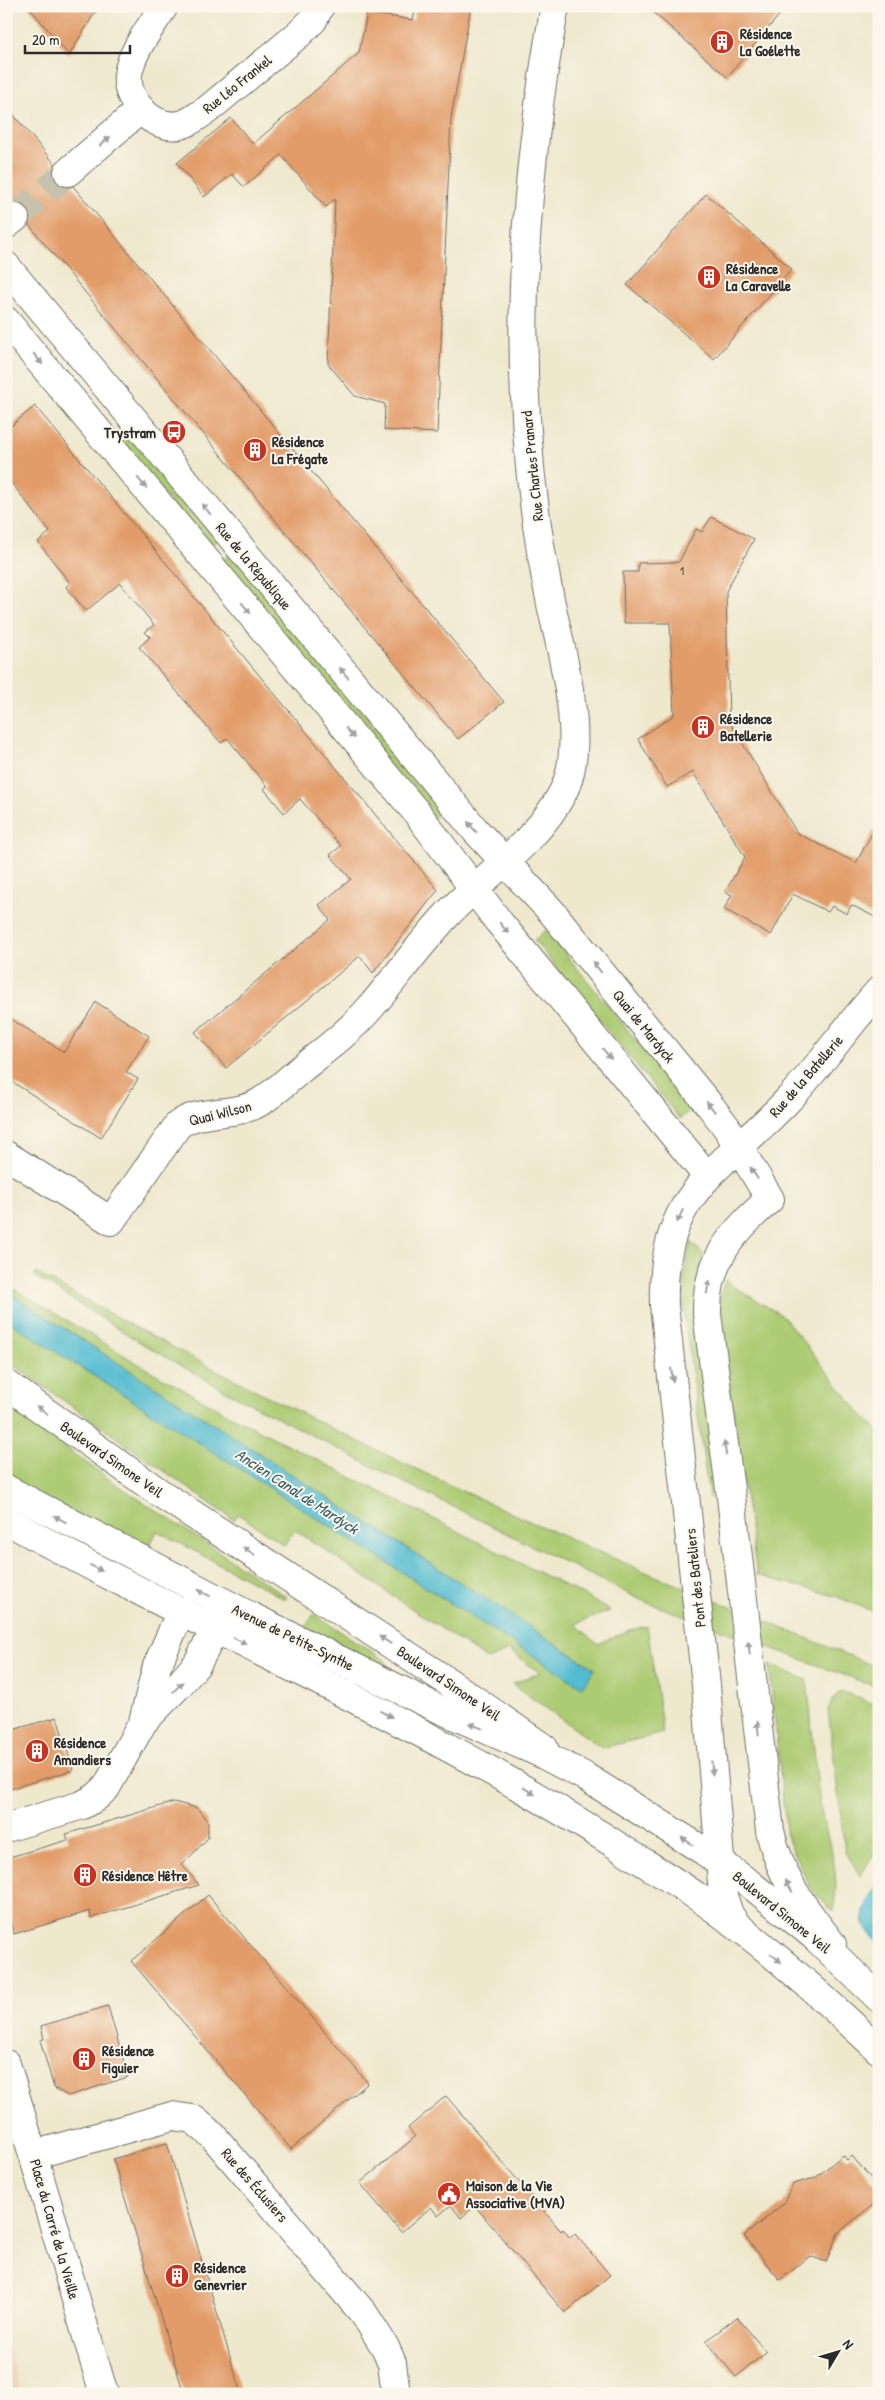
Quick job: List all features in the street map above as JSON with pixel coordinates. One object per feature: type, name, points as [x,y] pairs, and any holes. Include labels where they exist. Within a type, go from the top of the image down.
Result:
[{"type":"street","name":"Rue Léo Frankel","points":[[164,6],[132,60],[128,74],[131,94],[141,109],[153,120],[168,126],[180,125],[191,120],[299,34],[313,20],[320,6]]},
{"type":"street","name":"Rue Charles Pranard","points":[[475,889],[533,835],[555,807],[567,784],[574,751],[572,722],[562,659],[537,520],[530,460],[522,356],[523,263],[528,193],[537,113],[555,6]]},
{"type":"street","points":[[68,172],[141,109]]},
{"type":"street","name":"Rue de la République","points":[[6,266],[476,831],[505,862]]},
{"type":"street","points":[[6,321],[417,813],[499,922],[707,1176]]},
{"type":"street","name":"Quai de Mardyck","points":[[505,862],[551,911],[711,1106],[770,1199],[743,1224],[724,1248],[714,1267],[707,1293],[707,1314],[755,1696],[767,1812],[780,1866],[794,1895],[870,1989]]},
{"type":"street","name":"Quai Wilson","points":[[6,1155],[111,1221],[178,1125],[189,1119],[250,1107],[263,1100],[356,1023],[448,913],[475,889]]},
{"type":"street","name":"Rue de la Batellerie","points":[[707,1176],[788,1100],[879,991]]},
{"type":"street","name":"Pont des Bateliers","points":[[707,1176],[693,1191],[682,1210],[671,1240],[664,1277],[667,1335],[684,1472],[706,1685],[723,1896],[729,1914],[738,1927]]},
{"type":"street","name":"Boulevard Simone Veil","points":[[6,1384],[160,1493],[450,1683],[584,1776],[720,1862],[793,1917],[870,1989]]},
{"type":"street","name":"Avenue de Petite-Synthe","points":[[6,1489],[228,1606],[435,1707],[540,1753],[584,1776]]},
{"type":"street","points":[[6,1520],[181,1612],[454,1749],[604,1837],[694,1894],[738,1927],[832,2006],[879,2050]]},
{"type":"street","points":[[6,1828],[70,1810],[95,1798],[112,1778],[143,1722],[188,1675],[217,1630],[228,1606]]},
{"type":"street","points":[[143,1722],[157,1666],[181,1612]]},
{"type":"street","name":"Place du Carré de la Vieille","points":[[6,2064],[104,2394]]},
{"type":"street","name":"Rue des Éclusiers","points":[[33,2155],[172,2116],[193,2119],[213,2136],[252,2180],[364,2314],[385,2347],[392,2363],[396,2394]]},
{"type":"shaded area","points":[[6,2340],[19,2386],[16,2394],[6,2394]]},
{"type":"green space","points":[[130,432],[219,539],[209,548],[119,441]]},
{"type":"green space","points":[[231,553],[444,809],[433,818],[221,562]]},
{"type":"green space","points":[[546,930],[692,1109],[680,1119],[534,940]]},
{"type":"green space","points":[[691,1242],[703,1254],[698,1280],[719,1492],[712,1493],[709,1498],[684,1312],[683,1279]]},
{"type":"green space","points":[[36,1273],[167,1344],[301,1413],[504,1510],[610,1557],[879,1668],[879,1688],[643,1601],[381,1471],[224,1390],[143,1344],[34,1276]]},
{"type":"green space","points":[[726,1279],[734,1287],[783,1316],[860,1413],[879,1431],[879,1614],[835,1596],[757,1575],[718,1312],[720,1294]]},
{"type":"green space","points":[[6,1284],[147,1369],[237,1419],[585,1596],[610,1611],[575,1624],[598,1644],[627,1631],[647,1626],[663,1733],[602,1748],[512,1684],[540,1673],[509,1650],[488,1660],[295,1530],[284,1545],[238,1514],[234,1520],[6,1360],[6,1320],[582,1687],[595,1669],[6,1291]]},
{"type":"green space","points":[[6,1405],[113,1482],[287,1597],[285,1599],[157,1531],[147,1551],[6,1477]]},
{"type":"green space","points":[[313,1614],[385,1660],[388,1669],[302,1633]]},
{"type":"green space","points":[[769,1664],[807,1680],[820,1803],[835,1869],[836,1882],[833,1912],[810,1887],[787,1838]]},
{"type":"green space","points":[[843,1692],[879,1706],[879,1846],[860,1876],[845,1852],[828,1709],[837,1694]]},
{"type":"water","name":"Ancien Canal de Mardyck","points":[[6,1291],[595,1669],[582,1687],[6,1320]]},
{"type":"water","points":[[879,1884],[879,1943],[866,1928],[864,1914],[869,1900]]},
{"type":"building","points":[[28,6],[99,6],[69,55]]},
{"type":"building","points":[[416,6],[471,6],[451,118],[437,433],[384,430],[385,404],[355,396],[328,364],[335,199],[326,207],[281,155],[244,187],[232,174],[204,197],[177,163],[231,118],[253,144],[359,53],[367,13],[413,20]]},
{"type":"building","name":"Résidence La Goélette","points":[[646,6],[787,6],[727,77]]},
{"type":"building","name":"Résidence La Frégate","points":[[6,106],[55,164],[53,174],[56,182],[63,187],[73,186],[504,702],[458,739],[29,225],[30,216],[27,208],[20,203],[11,203],[6,198]]},
{"type":"building","name":"Résidence La Caravelle","points":[[706,194],[792,269],[714,359],[627,285]]},
{"type":"building","points":[[35,406],[438,890],[373,973],[360,956],[226,1068],[195,1032],[330,920],[319,905],[351,879],[330,855],[341,846],[300,799],[284,813],[264,789],[267,786],[227,738],[221,743],[139,647],[150,637],[145,632],[154,625],[120,583],[86,611],[66,587],[70,583],[38,542],[50,532],[6,476],[6,430]]},
{"type":"building","name":"Résidence Batellerie","points":[[711,517],[754,539],[726,591],[729,721],[797,833],[856,863],[879,820],[879,919],[851,905],[847,914],[832,906],[828,912],[793,894],[771,935],[724,909],[732,895],[725,892],[745,857],[693,772],[667,787],[638,739],[674,715],[670,623],[624,623],[623,572],[638,572],[638,563],[679,562],[696,529],[702,532]]},
{"type":"building","points":[[96,1002],[149,1036],[126,1072],[138,1079],[101,1138],[6,1078],[6,1016],[64,1052]]},
{"type":"building","name":"Résidence Amandiers","points":[[57,1717],[73,1770],[6,1790],[6,1732]]},
{"type":"building","name":"Résidence Hêtre","points":[[174,1802],[197,1808],[208,1822],[208,1838],[182,1865],[199,1885],[91,1918],[90,1911],[14,1934],[6,1909],[6,1858],[68,1840],[66,1834]]},
{"type":"building","points":[[208,1895],[368,2083],[291,2149],[131,1961]]},
{"type":"building","name":"Résidence Figuier","points":[[108,2006],[128,2077],[68,2096],[54,2088],[40,2040],[44,2039],[41,2026]]},
{"type":"building","name":"Maison de la Vie Associative (MVA)","points":[[446,2096],[561,2231],[563,2229],[570,2238],[575,2234],[610,2275],[565,2313],[475,2206],[461,2218],[451,2205],[438,2216],[431,2207],[401,2232],[360,2183],[415,2137],[408,2128]]},
{"type":"building","name":"Résidence Genevrier","points":[[167,2143],[241,2394],[184,2394],[113,2159]]},
{"type":"building","points":[[843,2155],[847,2160],[852,2156],[879,2188],[879,2200],[838,2233],[826,2262],[810,2256],[780,2280],[744,2236],[783,2204],[793,2184],[815,2178]]},
{"type":"building","points":[[737,2317],[766,2352],[736,2377],[706,2341]]},
{"type":"tunnel","points":[[15,218],[68,172]]},
{"type":"place","name":"Résidence La Goélette","points":[[722,42]]},
{"type":"place","name":"Résidence La Caravelle","points":[[709,277]]},
{"type":"place","name":"Trystram","points":[[174,432]]},
{"type":"place","name":"Résidence La Frégate","points":[[255,450]]},
{"type":"place","name":"Résidence Batellerie","points":[[703,727]]},
{"type":"place","name":"Résidence Amandiers","points":[[37,1751]]},
{"type":"place","name":"Résidence Hêtre","points":[[85,1875]]},
{"type":"place","name":"Résidence Figuier","points":[[84,2059]]},
{"type":"place","name":"Maison de la Vie Associative (MVA)","points":[[449,2194]]},
{"type":"place","name":"Résidence Genevrier","points":[[177,2276]]}]
